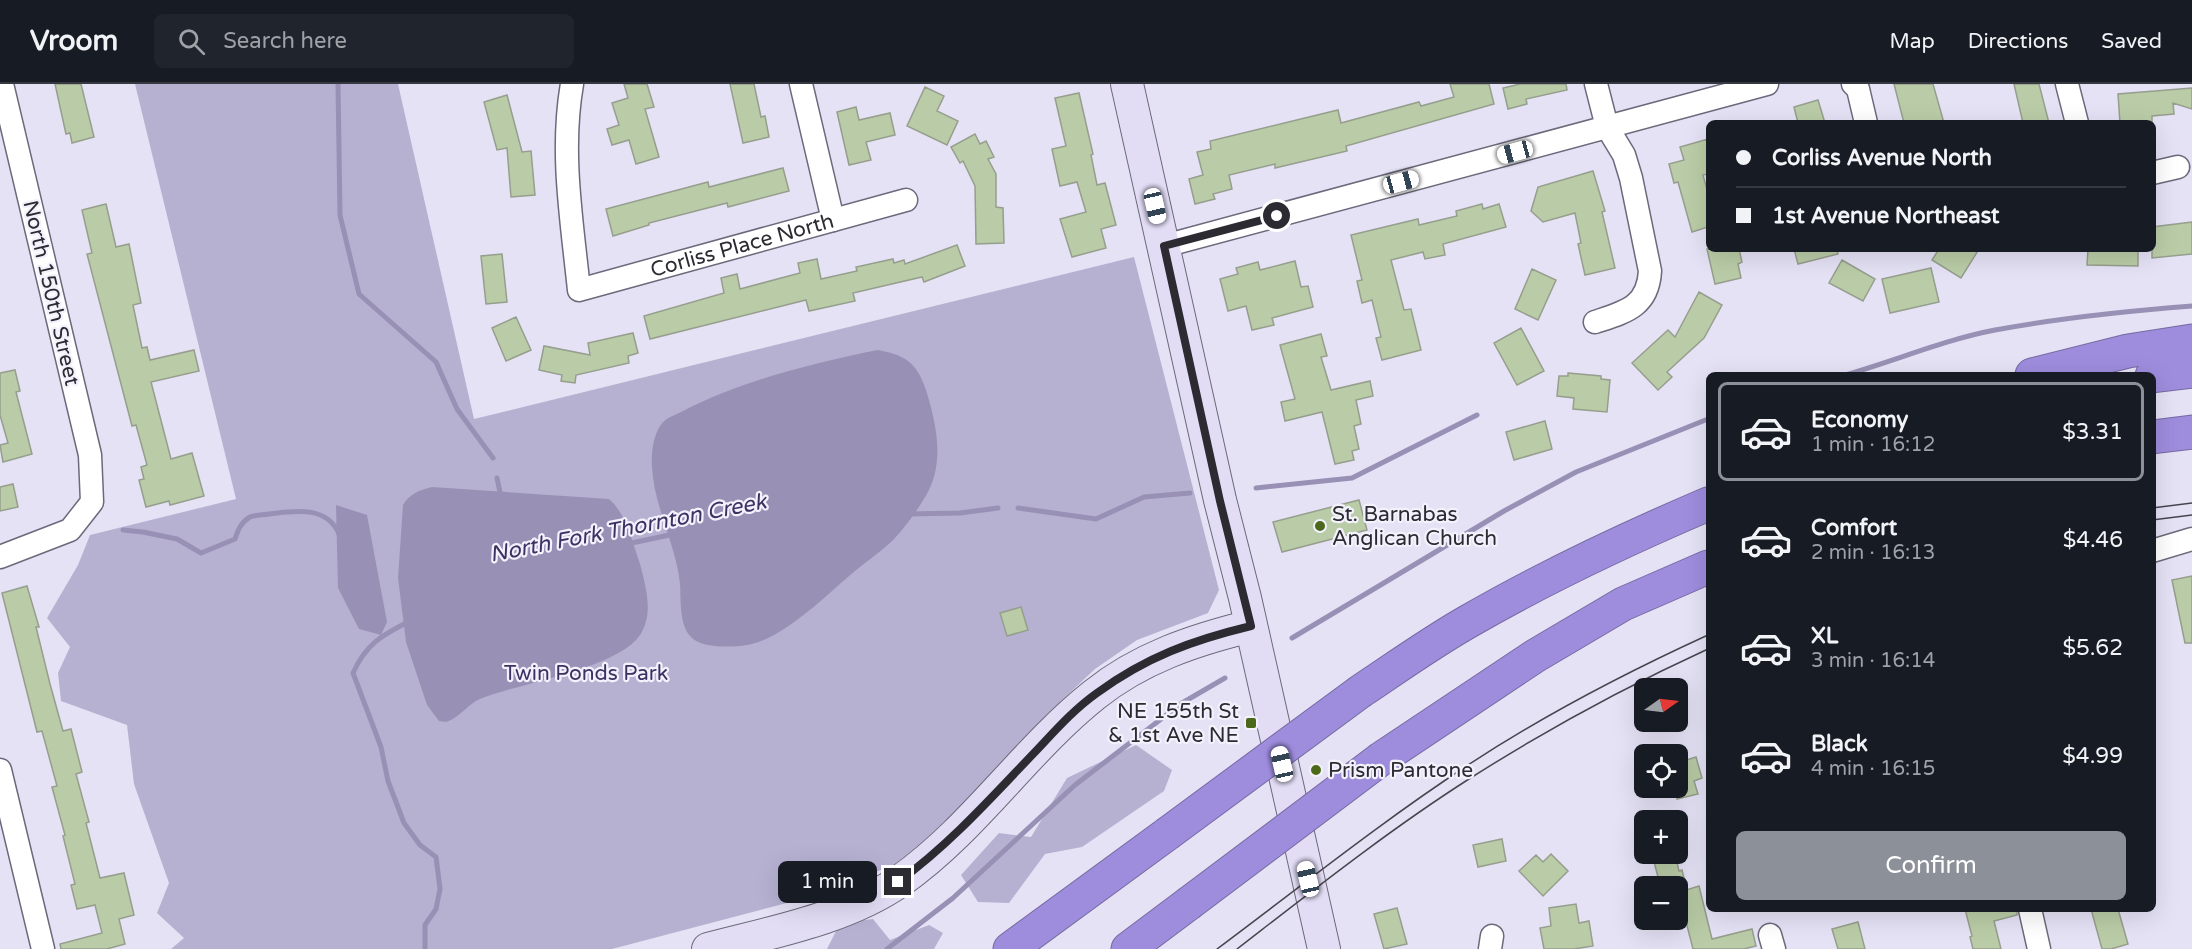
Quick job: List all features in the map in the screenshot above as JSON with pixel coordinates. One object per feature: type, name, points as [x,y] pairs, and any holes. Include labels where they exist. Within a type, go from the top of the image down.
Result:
[{"type":"highway","points":[[2044,372],[2128,351],[2192,341]]},
{"type":"highway","points":[[2156,376],[2192,371]]},
{"type":"highway","points":[[2156,436],[2192,432]]},
{"type":"highway","points":[[1010,949],[1361,691],[1467,622],[1621,541],[1706,505]]},
{"type":"highway","points":[[1128,949],[1382,758],[1461,704],[1623,604],[1706,568]]},
{"type":"street","name":"North 150th Street","points":[[0,557],[70,530],[92,502],[90,455],[2,84]]},
{"type":"street","name":"Corliss Place North","points":[[572,84],[566,128],[567,168],[579,290],[906,200]]},
{"type":"street","points":[[801,84],[833,220]]},
{"type":"street","points":[[1127,84],[1220,501],[1251,626],[1324,949]]},
{"type":"street","points":[[1596,84],[1607,127],[1624,155],[1631,178],[1650,271],[1650,282],[1644,296],[1636,306],[1596,322]]},
{"type":"street","points":[[1164,246],[1767,84]]},
{"type":"street","points":[[1853,84],[1858,89],[1865,120]]},
{"type":"street","points":[[2067,84],[2076,120]]},
{"type":"street","points":[[2156,172],[2178,167]]},
{"type":"street","points":[[2156,550],[2192,539]]},
{"type":"street","points":[[708,949],[846,909],[884,891],[949,842],[1072,714],[1095,694],[1144,663],[1181,646],[1251,626]]},
{"type":"street","points":[[0,770],[43,949]]},
{"type":"street","points":[[2031,912],[2039,949]]},
{"type":"green space","name":"Twin Ponds Park","points":[[135,84],[398,84],[474,419],[1134,257],[1219,590],[1208,613],[1137,640],[1095,669],[1061,701],[941,831],[893,865],[821,894],[612,949],[171,949],[184,938],[157,913],[169,883],[134,784],[127,725],[61,701],[58,673],[70,647],[47,618],[78,565],[90,535],[236,499]]},
{"type":"green space","points":[[1136,745],[1172,770],[1164,791],[1082,847],[1045,854],[1009,903],[978,902],[961,875],[999,833],[1031,837],[1067,778]]},
{"type":"green space","points":[[873,919],[890,940],[929,925],[943,933],[934,949],[827,949],[840,923]]},
{"type":"shaded area","points":[[877,350],[906,359],[917,371],[926,389],[936,434],[937,456],[933,479],[922,503],[904,528],[889,543],[786,628],[755,643],[740,646],[714,646],[695,641],[684,626],[678,569],[654,482],[652,451],[660,426],[670,417],[729,390],[802,367]]},
{"type":"shaded area","points":[[432,487],[609,499],[620,512],[640,564],[648,609],[640,635],[628,647],[590,666],[480,699],[451,720],[439,721],[427,705],[406,642],[398,578],[403,505],[415,493]]},
{"type":"shaded area","points":[[336,505],[367,515],[387,622],[381,635],[359,629],[338,588]]},
{"type":"building","points":[[55,84],[81,84],[94,137],[72,143],[70,133],[66,134]]},
{"type":"building","points":[[624,84],[647,84],[654,107],[645,109],[659,157],[636,164],[629,140],[612,145],[607,129],[619,125],[612,103],[628,98]]},
{"type":"building","points":[[730,84],[754,84],[761,117],[765,116],[769,137],[743,143]]},
{"type":"building","points":[[1450,84],[1489,84],[1494,104],[1346,146],[1347,151],[1275,168],[1275,164],[1229,175],[1232,189],[1213,194],[1215,199],[1195,204],[1189,179],[1203,175],[1197,152],[1211,149],[1210,141],[1338,110],[1341,123],[1419,102],[1421,106],[1454,97]]},
{"type":"building","points":[[1520,84],[1566,84],[1567,90],[1526,99],[1527,104],[1508,109],[1503,88]]},
{"type":"building","points":[[1894,84],[1933,84],[1943,120],[1903,120]]},
{"type":"building","points":[[2014,84],[2039,84],[2048,120],[2022,120]]},
{"type":"building","points":[[925,87],[944,96],[937,111],[958,121],[947,145],[907,126]]},
{"type":"building","points":[[2192,88],[2192,109],[2173,103],[2174,114],[2152,116],[2152,120],[2120,120],[2118,94]]},
{"type":"building","points":[[1079,93],[1093,154],[1091,155],[1097,185],[1105,183],[1116,225],[1101,229],[1106,248],[1072,257],[1060,219],[1086,212],[1077,182],[1060,186],[1052,149],[1066,146],[1055,98]]},
{"type":"building","points":[[507,95],[522,152],[531,151],[535,195],[511,197],[507,148],[497,150],[484,102]]},
{"type":"building","points":[[1818,100],[1824,120],[1797,120],[1794,107]]},
{"type":"building","points":[[856,107],[859,120],[890,113],[895,135],[866,142],[871,160],[849,165],[837,112]]},
{"type":"building","points":[[975,134],[980,144],[986,141],[994,157],[988,159],[996,174],[996,207],[1003,208],[1004,243],[976,244],[975,186],[963,161],[960,163],[951,147]]},
{"type":"building","points":[[1706,140],[1706,174],[1703,175],[1706,186],[1706,228],[1692,232],[1678,182],[1674,183],[1669,164],[1684,160],[1680,147]]},
{"type":"building","points":[[783,168],[789,191],[728,207],[727,203],[649,223],[649,225],[613,236],[606,209],[708,182],[709,187]]},
{"type":"building","points":[[1593,171],[1605,211],[1602,212],[1615,268],[1585,275],[1578,244],[1581,243],[1575,213],[1543,222],[1531,211],[1538,187]]},
{"type":"building","points":[[106,204],[116,247],[129,244],[141,303],[133,305],[142,348],[147,347],[150,360],[194,350],[199,371],[151,382],[171,459],[192,453],[204,496],[170,505],[169,501],[146,507],[139,480],[144,479],[141,467],[147,465],[136,425],[132,426],[87,254],[92,253],[82,210]]},
{"type":"building","points":[[1482,204],[1483,209],[1499,204],[1506,227],[1443,244],[1445,255],[1425,259],[1423,252],[1391,260],[1404,310],[1411,309],[1421,350],[1382,360],[1376,338],[1381,337],[1372,300],[1362,303],[1357,281],[1362,280],[1351,235],[1418,219],[1419,225],[1457,216],[1456,211]]},
{"type":"building","points":[[2192,222],[2192,254],[2152,258],[2152,252],[2156,252],[2156,226]]},
{"type":"building","points":[[957,245],[965,266],[924,282],[922,277],[853,293],[855,301],[809,311],[806,300],[650,339],[644,316],[724,293],[721,278],[737,274],[740,289],[800,273],[798,263],[817,259],[821,279],[857,271],[856,267],[893,259],[894,263],[904,260],[905,264]]},
{"type":"building","points":[[1708,252],[1740,252],[1742,262],[1738,264],[1741,278],[1715,284]]},
{"type":"building","points":[[1795,252],[1838,252],[1838,254],[1798,264]]},
{"type":"building","points":[[1937,252],[1977,252],[1961,278],[1932,260]]},
{"type":"building","points":[[2088,252],[2138,252],[2138,266],[2087,265]]},
{"type":"building","points":[[502,254],[507,302],[486,304],[481,256]]},
{"type":"building","points":[[1842,260],[1875,279],[1863,301],[1829,283]]},
{"type":"building","points":[[1295,261],[1301,287],[1308,286],[1313,307],[1272,318],[1274,325],[1252,330],[1246,306],[1228,311],[1220,279],[1238,274],[1236,268],[1258,262],[1260,270]]},
{"type":"building","points":[[1931,268],[1939,302],[1890,313],[1882,279]]},
{"type":"building","points":[[1532,269],[1556,280],[1538,320],[1515,309]]},
{"type":"building","points":[[1699,292],[1722,305],[1704,338],[1667,372],[1672,377],[1658,390],[1632,363],[1668,330],[1675,337]]},
{"type":"building","points":[[516,317],[531,350],[506,361],[492,328]]},
{"type":"building","points":[[1521,328],[1544,371],[1517,385],[1494,343]]},
{"type":"building","points":[[633,333],[638,353],[628,356],[629,363],[576,375],[575,383],[561,381],[562,375],[539,370],[544,346],[590,355],[588,343]]},
{"type":"building","points":[[1321,334],[1327,356],[1321,357],[1331,390],[1370,381],[1373,396],[1356,400],[1361,424],[1354,426],[1359,449],[1352,451],[1354,460],[1335,464],[1322,412],[1285,421],[1281,402],[1295,399],[1280,345]]},
{"type":"building","points":[[15,370],[20,391],[16,392],[32,454],[3,462],[0,445],[8,443],[0,415],[0,373]]},
{"type":"building","points":[[1568,373],[1601,376],[1601,379],[1610,380],[1607,412],[1573,409],[1574,398],[1557,396],[1559,376],[1568,376]]},
{"type":"building","points":[[1545,421],[1552,449],[1514,460],[1506,432]]},
{"type":"building","points":[[13,484],[18,507],[0,511],[0,487]]},
{"type":"building","name":"St. Barnabas Anglican Church","points":[[1359,500],[1367,530],[1282,552],[1273,522]]},
{"type":"building","points":[[2192,576],[2192,643],[2185,643],[2172,580]]},
{"type":"building","points":[[27,586],[63,731],[71,729],[82,772],[76,774],[89,822],[86,823],[100,878],[124,873],[134,915],[119,919],[125,944],[107,949],[61,949],[60,944],[102,933],[95,905],[77,909],[71,885],[75,884],[63,836],[65,835],[52,787],[57,786],[42,731],[37,732],[2,593]]},
{"type":"building","points":[[1021,607],[1028,630],[1007,636],[1000,613]]},
{"type":"building","points":[[1696,757],[1702,778],[1694,781],[1698,794],[1688,796],[1688,760]]},
{"type":"building","points":[[1502,839],[1506,861],[1478,867],[1473,845]]},
{"type":"building","points":[[1551,854],[1568,871],[1543,896],[1519,871],[1536,855],[1543,862]]},
{"type":"building","points":[[1655,864],[1677,864],[1684,876],[1658,876]]},
{"type":"building","points":[[1699,886],[1712,939],[1752,929],[1756,946],[1744,949],[1693,949],[1688,930],[1688,890]]},
{"type":"building","points":[[1576,904],[1579,923],[1589,921],[1593,946],[1574,949],[1544,949],[1540,928],[1551,926],[1549,908]]},
{"type":"building","points":[[1397,908],[1407,944],[1384,949],[1374,914]]},
{"type":"building","points":[[1966,912],[2017,912],[2017,915],[1994,921],[2001,949],[1973,949],[1970,937],[1972,936]]},
{"type":"building","points":[[2092,912],[2119,912],[2128,944],[2102,949]]},
{"type":"building","points":[[1858,922],[1865,949],[1838,949],[1832,929]]},
{"type":"waterway","points":[[338,84],[340,215],[359,294],[436,362],[457,409],[493,458]]},
{"type":"waterway","name":"North Fork Thornton Creek","points":[[1854,372],[1957,339],[1995,330],[2094,315],[2192,306]]},
{"type":"waterway","name":"North Fork Thornton Creek","points":[[1256,488],[1352,478],[1477,415]]},
{"type":"waterway","points":[[1292,638],[1504,511],[1576,472],[1706,420]]},
{"type":"waterway","points":[[497,478],[501,497]]},
{"type":"waterway","name":"North Fork Thornton Creek","points":[[1018,508],[1096,519],[1144,497],[1190,493]]},
{"type":"waterway","name":"North Fork Thornton Creek","points":[[907,514],[960,513],[998,508]]},
{"type":"waterway","points":[[123,530],[177,539],[201,553],[235,539],[242,524],[250,517],[299,511],[327,518],[339,534]]},
{"type":"waterway","name":"North Fork Thornton Creek","points":[[627,544],[674,534]]},
{"type":"waterway","name":"North Fork Thornton Creek","points":[[410,621],[369,647],[353,673],[381,747],[388,781],[404,823],[420,845],[436,857],[440,889],[436,909],[425,925],[425,949]]},
{"type":"waterway","points":[[887,949],[953,898],[1075,785],[1182,703],[1225,678]]},
{"type":"tram line","points":[[2156,508],[2192,503]]},
{"type":"tram line","points":[[2156,520],[2192,515]]},
{"type":"tram line","points":[[1217,949],[1404,809],[1497,747],[1585,696],[1706,636]]},
{"type":"tram line","points":[[1237,949],[1380,840],[1469,779],[1586,710],[1706,650]]},
{"type":"place","name":"St. Barnabas Anglican Church","points":[[1320,526]]},
{"type":"place","name":"NE 155th St & 1st Ave NE","points":[[1251,723]]},
{"type":"place","name":"Prism Pantone","points":[[1316,770]]},
{"type":"route","points":[[898,882],[949,842],[1072,714],[1095,694],[1144,663],[1181,646],[1251,626],[1220,501],[1164,246],[1277,216]]}]
